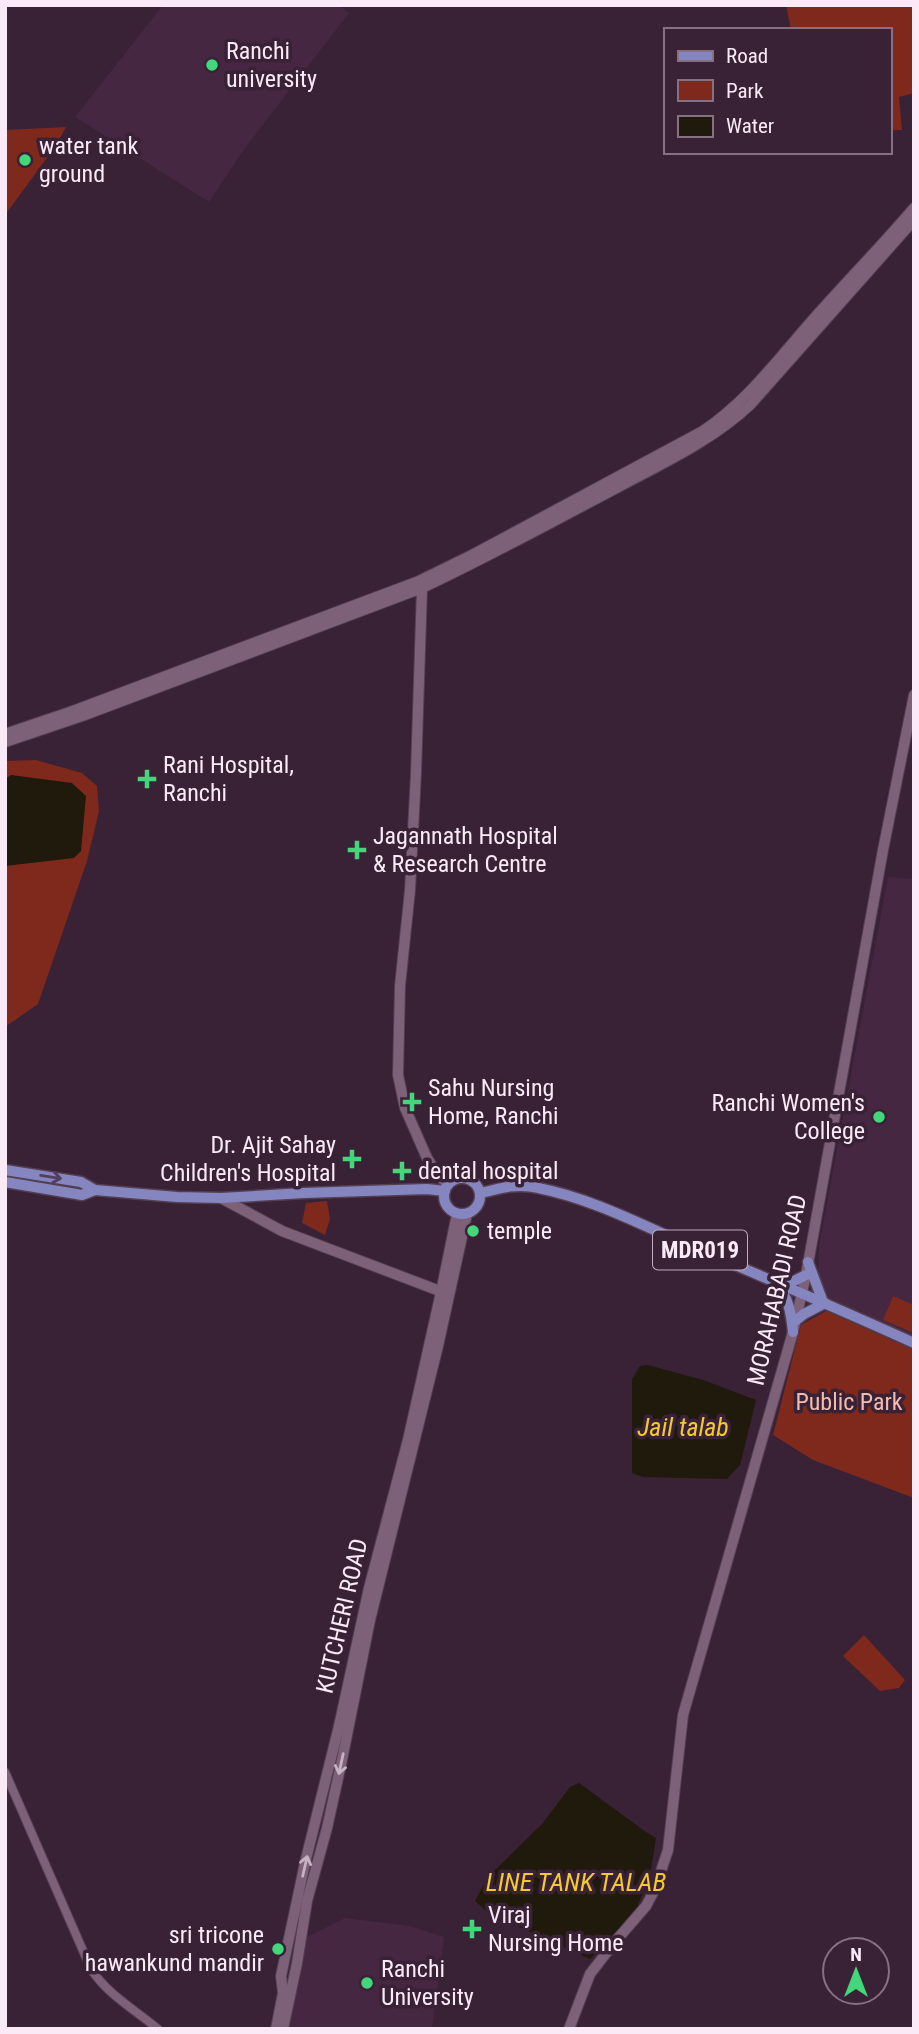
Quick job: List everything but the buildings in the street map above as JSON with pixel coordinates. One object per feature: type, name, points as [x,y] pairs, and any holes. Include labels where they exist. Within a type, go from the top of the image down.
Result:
[{"type":"main road","points":[[5,734],[420,585],[703,431],[725,416],[752,390],[914,208]]},
{"type":"main road","points":[[5,742],[85,715],[470,565],[699,443],[739,415],[914,220]]},
{"type":"main road","points":[[5,1170],[81,1182],[95,1190],[221,1198],[446,1188],[460,1178],[467,1178],[473,1181],[481,1193],[478,1206],[473,1211],[462,1214],[446,1205],[446,1188],[427,1157],[400,1091],[400,986],[410,890],[416,773],[420,585]]},
{"type":"main road","name":"MORAHABADI ROAD","points":[[569,2029],[590,1974],[646,1906],[655,1889],[668,1850],[683,1715],[794,1327],[806,1275],[883,850],[914,695]]},
{"type":"main road","points":[[427,1157],[430,1184],[427,1189]]},
{"type":"main road","points":[[6,1181],[82,1195],[95,1190]]},
{"type":"main road","name":"MDR019","points":[[481,1193],[524,1185],[561,1194],[614,1213],[914,1343]]},
{"type":"main road","points":[[221,1198],[282,1231],[445,1293]]},
{"type":"main road","points":[[283,2029],[307,1901],[327,1828],[369,1620],[435,1358],[445,1293],[462,1214]]},
{"type":"main road","points":[[794,1327],[804,1314],[824,1303],[808,1262]]},
{"type":"main road","points":[[794,1327],[780,1284],[806,1275]]},
{"type":"main road","name":"KUTCHERI ROAD","points":[[276,2029],[283,1993],[281,1976],[302,1876],[369,1588],[445,1293]]},
{"type":"street","points":[[5,1772],[90,1969],[111,1994],[158,2029]]},
{"type":"shaded area","name":"Ranchi university","points":[[163,5],[339,5],[349,13],[245,148],[209,202],[75,117]]},
{"type":"shaded area","name":"Ranchi Women's College","points":[[888,877],[914,879],[914,1337],[825,1297],[818,1276],[819,1246]]},
{"type":"shaded area","name":"Ranchi University","points":[[345,1918],[410,1926],[444,1937],[432,2029],[286,2029],[307,1937]]},
{"type":"green space","points":[[786,5],[914,5],[914,93],[899,97],[902,130],[891,130],[891,28],[791,28]]},
{"type":"green space","name":"water tank ground","points":[[66,127],[55,147],[5,215],[5,130]]},
{"type":"green space","points":[[36,760],[82,773],[97,786],[99,811],[87,861],[38,1004],[5,1027],[5,761]]},
{"type":"green space","points":[[327,1201],[330,1219],[325,1235],[302,1223],[306,1203]]},
{"type":"green space","points":[[893,1296],[914,1305],[914,1333],[883,1320]]},
{"type":"green space","name":"Public Park","points":[[826,1311],[914,1350],[914,1498],[813,1460],[773,1435],[801,1325]]},
{"type":"green space","points":[[864,1635],[905,1680],[899,1688],[880,1691],[843,1656]]},
{"type":"water","points":[[11,775],[72,783],[86,796],[81,851],[74,858],[5,866],[5,779]]},
{"type":"water","name":"Jail talab","points":[[648,1365],[703,1380],[756,1400],[740,1465],[727,1479],[643,1477],[632,1473],[632,1379],[640,1366]]},
{"type":"water","name":"LINE TANK TALAB","points":[[579,1783],[656,1838],[650,1875],[635,1913],[590,1959],[490,1914],[475,1901],[488,1877],[542,1824],[570,1787]]},
{"type":"place","name":"Ranchi university","points":[[212,65]]},
{"type":"place","name":"water tank ground","points":[[25,160]]},
{"type":"place","name":"Rani Hospital, Ranchi","points":[[147,779]]},
{"type":"place","name":"Jagannath Hospital & Research Centre","points":[[357,850]]},
{"type":"place","name":"Sahu Nursing Home, Ranchi","points":[[412,1102]]},
{"type":"place","name":"Ranchi Women's College","points":[[879,1117]]},
{"type":"place","name":"Dr. Ajit Sahay Children's Hospital","points":[[352,1159]]},
{"type":"place","name":"dental hospital","points":[[402,1171]]},
{"type":"place","name":"temple","points":[[473,1231]]},
{"type":"place","name":"Viraj Nursing Home","points":[[472,1929]]},
{"type":"place","name":"sri tricone hawankund mandir","points":[[278,1949]]},
{"type":"place","name":"Ranchi University","points":[[367,1983]]}]
